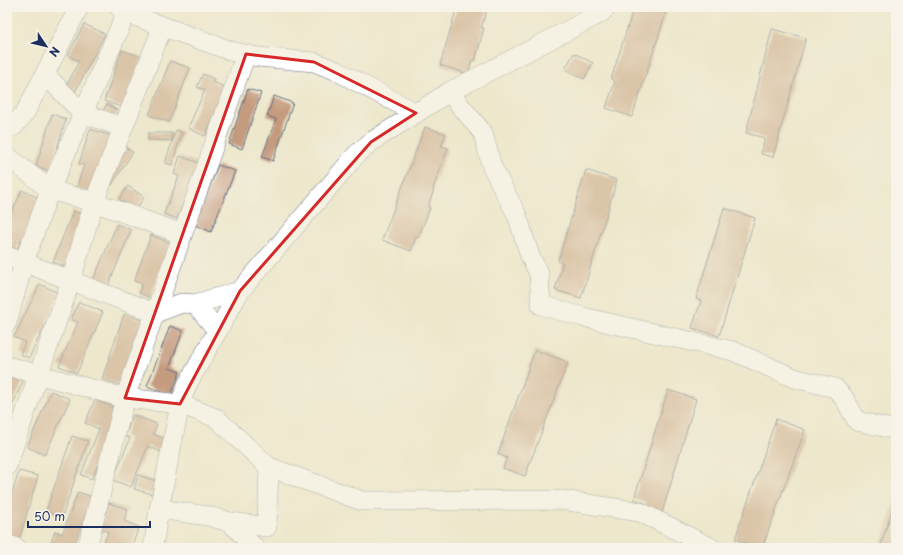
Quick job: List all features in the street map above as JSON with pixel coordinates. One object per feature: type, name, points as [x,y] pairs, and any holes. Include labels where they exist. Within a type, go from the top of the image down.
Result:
[{"type":"street","points":[[7,128],[14,126],[26,111],[79,7]]},
{"type":"street","points":[[153,548],[158,509],[180,404],[187,384],[240,291],[356,155],[371,142],[449,92],[601,13],[607,7]]},
{"type":"street","points":[[7,323],[16,259],[50,190],[123,10],[234,52],[314,62],[337,72],[416,113]]},
{"type":"street","points":[[7,466],[40,375],[71,280],[94,202],[122,127],[163,26]]},
{"type":"street","points":[[87,548],[124,398],[246,54]]},
{"type":"street","points":[[45,74],[82,113],[122,127]]},
{"type":"street","points":[[449,92],[483,133],[492,167],[517,215],[530,256],[539,274],[541,305],[582,317],[733,351],[794,378],[835,388],[844,398],[857,421],[896,430]]},
{"type":"street","points":[[7,156],[50,190],[94,202],[182,234]]},
{"type":"street","points":[[16,259],[155,312],[182,303],[195,304],[240,291]]},
{"type":"street","points":[[195,304],[218,331]]},
{"type":"street","points":[[7,366],[124,398],[180,404],[216,418],[269,467],[362,501],[562,500],[640,512],[712,548]]},
{"type":"street","points":[[158,509],[208,516],[230,522],[268,527],[269,467]]},
{"type":"street","points":[[230,522],[255,548]]},
{"type":"street","points":[[7,544],[17,548]]},
{"type":"highlighted area","points":[[246,54],[314,62],[416,113],[371,142],[240,291],[180,404],[125,398]]},
{"type":"building","points":[[457,7],[488,7],[481,28],[484,28],[475,61],[472,60],[468,74],[440,65]]},
{"type":"building","points":[[634,7],[668,7],[632,117],[606,108],[615,81],[611,79]]},
{"type":"building","points":[[84,24],[105,34],[75,92],[66,87],[79,61],[68,55]]},
{"type":"building","points":[[772,29],[806,38],[773,157],[761,154],[765,138],[746,133]]},
{"type":"building","points":[[122,50],[142,57],[124,108],[104,101]]},
{"type":"building","points":[[574,53],[593,63],[584,79],[565,69]]},
{"type":"building","points":[[170,61],[190,68],[169,122],[149,115]]},
{"type":"building","points":[[203,74],[214,79],[213,82],[227,88],[205,136],[188,128],[205,90],[197,87]]},
{"type":"building","points":[[248,89],[261,93],[242,149],[229,144]]},
{"type":"building","points":[[274,96],[293,103],[273,161],[262,157],[276,119],[267,116]]},
{"type":"building","points":[[107,104],[118,111],[114,118],[103,111]]},
{"type":"building","points":[[52,114],[66,119],[50,171],[36,166]]},
{"type":"building","points":[[425,127],[446,134],[441,146],[448,148],[433,188],[434,189],[428,207],[430,208],[411,251],[382,240]]},
{"type":"building","points":[[90,129],[112,136],[93,194],[76,188],[84,165],[79,164]]},
{"type":"building","points":[[176,130],[182,132],[172,165],[165,163]]},
{"type":"building","points":[[148,133],[172,133],[172,141],[148,140]]},
{"type":"building","points":[[125,147],[133,152],[112,185],[105,180]]},
{"type":"building","points":[[180,156],[199,163],[177,219],[164,214],[179,176],[174,174]]},
{"type":"building","points":[[218,165],[235,171],[211,232],[195,225]]},
{"type":"building","points":[[586,170],[617,180],[581,298],[555,290],[563,263],[558,261]]},
{"type":"building","points":[[128,186],[144,197],[136,210],[119,199]]},
{"type":"building","points":[[22,190],[41,199],[17,249],[7,245],[7,222]]},
{"type":"building","points":[[724,208],[755,218],[719,336],[692,328],[701,301],[696,299]]},
{"type":"building","points":[[73,211],[87,216],[68,268],[53,262]]},
{"type":"building","points":[[117,224],[131,230],[107,289],[92,283]]},
{"type":"building","points":[[151,235],[171,243],[150,298],[139,293],[142,284],[134,281]]},
{"type":"building","points":[[40,284],[60,294],[29,358],[20,354],[25,342],[14,337]]},
{"type":"building","points":[[79,302],[103,312],[77,373],[59,366],[78,322],[71,320]]},
{"type":"building","points":[[124,314],[142,320],[120,385],[102,379]]},
{"type":"building","points":[[170,326],[183,331],[169,368],[180,372],[171,396],[147,386]]},
{"type":"building","points":[[535,350],[568,362],[525,476],[503,468],[507,458],[498,454]]},
{"type":"building","points":[[7,372],[24,379],[7,417]]},
{"type":"building","points":[[668,390],[696,399],[662,513],[644,508],[645,503],[634,499]]},
{"type":"building","points":[[51,391],[70,399],[45,455],[27,447]]},
{"type":"building","points":[[95,400],[120,410],[92,479],[81,475],[99,429],[85,423]]},
{"type":"building","points":[[133,415],[157,424],[153,434],[171,441],[165,454],[148,446],[131,487],[113,480],[130,438],[125,436]]},
{"type":"building","points":[[776,419],[805,430],[762,548],[759,548],[735,539]]},
{"type":"building","points":[[72,436],[88,441],[62,517],[46,511]]},
{"type":"building","points":[[19,471],[38,476],[19,540],[7,535],[11,522],[7,521],[7,511]]},
{"type":"building","points":[[138,475],[156,481],[152,494],[134,489]]},
{"type":"building","points":[[78,492],[92,497],[73,548],[49,548],[55,531],[62,534]]},
{"type":"building","points":[[896,497],[896,548],[880,548]]},
{"type":"building","points":[[109,503],[128,509],[124,521],[139,527],[131,548],[102,548],[108,532],[100,529]]}]
